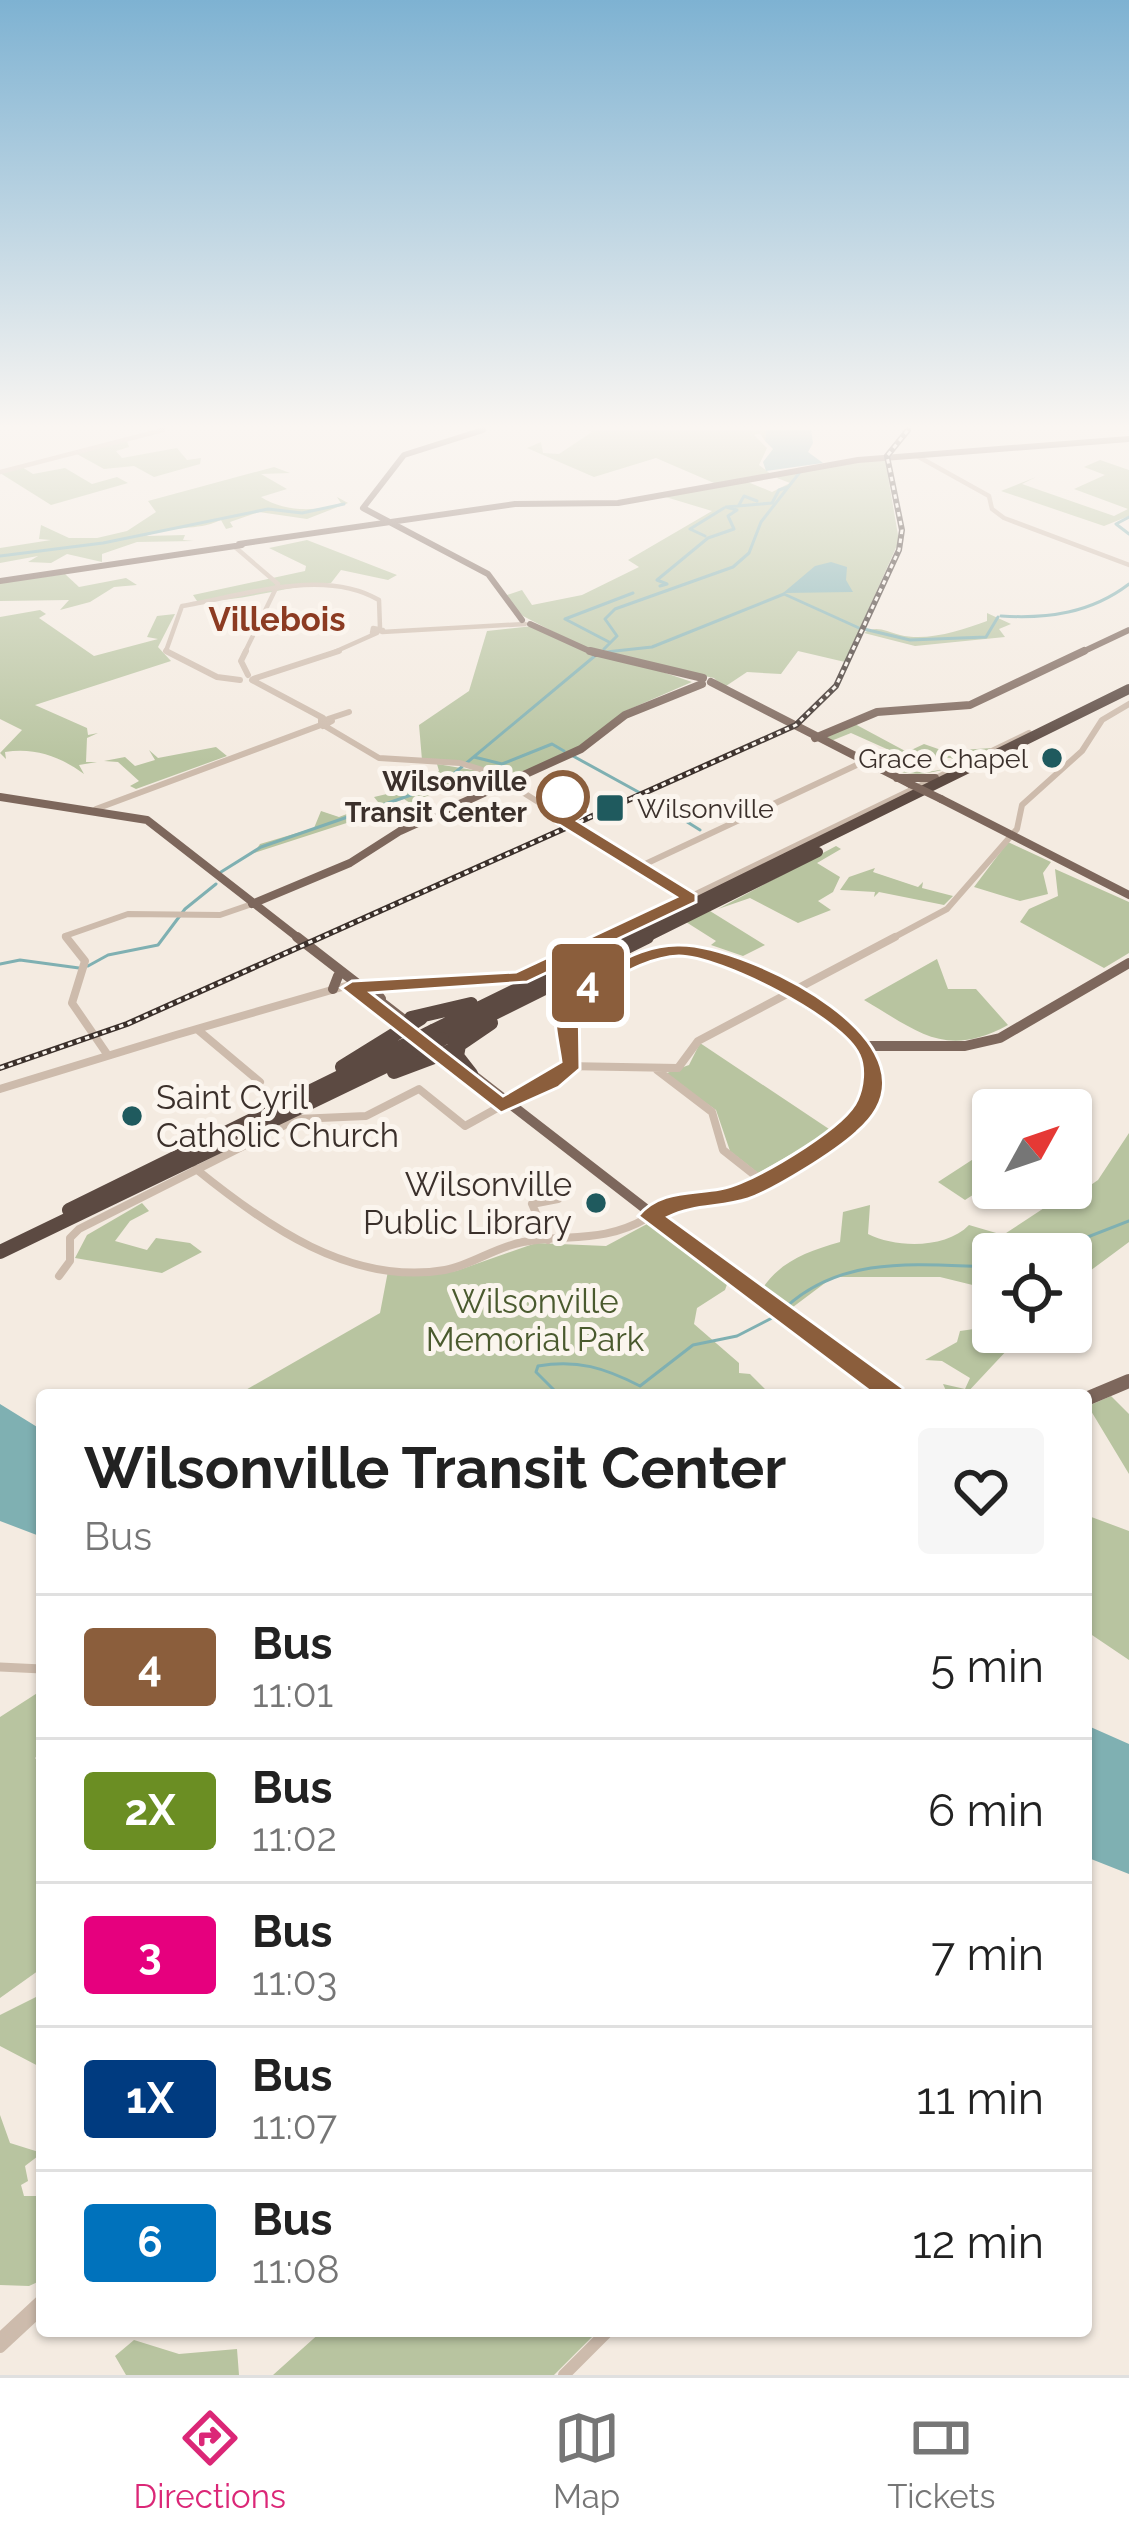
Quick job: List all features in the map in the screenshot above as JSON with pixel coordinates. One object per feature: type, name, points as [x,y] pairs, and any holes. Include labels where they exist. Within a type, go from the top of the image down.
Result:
[{"type":"highway","points":[[0,1248],[346,1064],[399,1020],[548,973],[1129,686]]},
{"type":"highway","points":[[158,1166],[416,1051],[443,1048],[588,966],[1129,701]]},
{"type":"highway","points":[[0,1248],[288,1116],[416,1051],[443,1048],[548,973]]},
{"type":"highway","points":[[443,1048],[457,1056],[471,1074]]},
{"type":"main road","points":[[0,581],[258,541]]},
{"type":"main road","points":[[425,541],[497,585],[507,609],[527,622],[581,648],[620,661],[670,669],[733,696],[1129,895]]},
{"type":"main road","points":[[815,738],[875,712],[970,705],[1129,630]]},
{"type":"main road","points":[[252,904],[348,864],[403,829],[509,784],[594,742],[625,715],[701,682]]},
{"type":"main road","points":[[897,778],[935,778]]},
{"type":"main road","points":[[0,796],[146,820],[352,986]]},
{"type":"main road","points":[[504,1104],[569,1064],[565,1006],[570,994],[639,957],[683,950],[743,965],[843,1024],[868,1051],[878,1068],[878,1093],[866,1114],[851,1126],[735,1196],[681,1200],[649,1217]]},
{"type":"main road","points":[[868,1051],[893,1042],[976,1044],[1040,1019],[1129,961]]},
{"type":"main road","points":[[325,962],[338,976],[443,1048],[504,1104]]},
{"type":"main road","points":[[333,989],[338,976]]},
{"type":"main road","points":[[383,984],[376,994],[399,1020]]},
{"type":"main road","points":[[471,1074],[704,1261],[749,1285],[886,1389]]},
{"type":"main road","points":[[1092,1398],[1129,1383]]},
{"type":"street","points":[[1063,541],[1129,565]]},
{"type":"street","points":[[237,547],[275,578],[277,591],[241,662],[246,677],[325,722],[370,755],[485,770],[690,898]]},
{"type":"street","points":[[377,631],[380,602],[364,590],[325,584],[191,603],[178,613],[166,651],[228,680],[262,676],[377,631],[483,629],[527,622]]},
{"type":"street","points":[[0,1089],[333,989],[520,977],[1129,686]]},
{"type":"street","points":[[569,1064],[656,1069],[684,1065],[696,1042],[944,911],[1018,826],[1022,805],[1084,748],[1102,720],[1129,701]]},
{"type":"street","points":[[96,809],[350,713]]},
{"type":"street","points":[[640,867],[863,762]]},
{"type":"street","points":[[107,1054],[72,1004],[84,967],[65,936],[117,917],[226,914],[252,904]]},
{"type":"street","points":[[176,1035],[352,986]]},
{"type":"street","points":[[198,1030],[260,1082]]},
{"type":"street","points":[[656,1069],[713,1113],[723,1150],[762,1181]]},
{"type":"street","points":[[59,1276],[69,1264],[69,1242],[77,1231],[297,1119],[366,1116],[419,1089],[465,1126],[504,1104]]},
{"type":"street","points":[[196,1169],[307,1249],[373,1266],[439,1271],[512,1245],[548,1240],[600,1242],[649,1217]]},
{"type":"street","points":[[535,1205],[548,1240]]},
{"type":"street","points":[[0,1665],[36,1666]]},
{"type":"street","points":[[0,2343],[36,2310]]},
{"type":"street","points":[[564,2375],[602,2337]]},
{"type":"green space","points":[[46,541],[194,541],[137,542],[102,554],[102,562],[67,554],[51,563],[28,562],[38,556],[0,563],[0,548]]},
{"type":"green space","points":[[309,541],[397,575],[388,580],[341,570],[331,583],[197,601],[193,595],[305,571],[306,566],[269,548]]},
{"type":"green space","points":[[661,541],[899,541],[845,662],[798,651],[781,674],[747,672],[723,688],[714,678],[630,661],[692,682],[623,712],[589,742],[512,779],[464,762],[422,760],[419,725],[469,691],[487,631],[533,626],[596,654],[523,616],[504,596],[522,590],[532,605],[582,595],[639,567],[628,560]]},
{"type":"green space","points":[[65,574],[79,587],[126,578],[137,585],[114,587],[90,602],[60,610],[69,600],[0,601],[0,583]]},
{"type":"green space","points":[[40,610],[46,614],[39,618],[94,656],[158,639],[147,637],[157,616],[175,614],[158,647],[171,661],[35,705],[87,728],[88,735],[98,733],[87,738],[86,762],[97,762],[79,765],[84,774],[47,755],[5,752],[6,759],[0,753],[22,730],[0,719],[0,617]]},
{"type":"green space","points":[[987,613],[1011,624],[999,629],[1005,637],[915,646],[864,633],[877,629],[910,637],[933,636],[987,621]]},
{"type":"green space","points":[[853,723],[907,752],[924,744],[944,751],[992,748],[946,769],[937,771],[959,763],[951,758],[907,758],[851,733],[831,741],[825,735]]},
{"type":"green space","points":[[216,747],[227,756],[136,789],[130,786],[139,781],[118,762],[104,761],[125,757],[135,766],[155,760],[149,750],[158,758]]},
{"type":"green space","points":[[437,764],[485,772],[410,803],[404,799],[389,804],[393,808],[254,853],[260,844],[314,828],[321,811],[339,817],[378,802],[374,797],[421,786],[439,771]]},
{"type":"green space","points":[[1008,842],[1051,862],[1043,873],[1048,894],[1020,901],[974,887]]},
{"type":"green space","points":[[836,846],[841,849],[817,863],[840,877],[833,892],[818,901],[831,910],[798,923],[750,898],[718,909]]},
{"type":"green space","points":[[875,868],[873,872],[918,887],[923,882],[922,888],[953,896],[944,905],[840,890],[849,877]]},
{"type":"green space","points":[[1055,869],[1129,902],[1129,953],[1104,968],[1020,922],[1029,909],[1058,896]]},
{"type":"green space","points":[[710,911],[765,945],[743,956],[711,945],[716,941],[686,922]]},
{"type":"green space","points":[[937,959],[948,989],[976,989],[1008,1025],[967,1040],[949,1040],[917,1031],[864,1000]]},
{"type":"green space","points":[[700,1043],[832,1131],[758,1173],[730,1151],[716,1110],[664,1074],[689,1065]]},
{"type":"green space","points":[[1129,1133],[1129,1242],[1092,1269],[1092,1233],[1006,1233],[1043,1209],[1092,1209],[1092,1184]]},
{"type":"green space","points":[[972,1160],[972,1196],[965,1200],[938,1182]]},
{"type":"green space","points":[[142,1203],[149,1211],[130,1221],[115,1241],[147,1250],[156,1238],[190,1243],[202,1252],[162,1273],[75,1258],[87,1235]]},
{"type":"green space","points":[[870,1205],[868,1234],[892,1242],[934,1242],[969,1225],[996,1233],[972,1233],[972,1285],[940,1277],[833,1277],[789,1310],[762,1289],[795,1259],[840,1242],[843,1212]]},
{"type":"green space","name":"Wilsonville Memorial Park","points":[[647,1224],[730,1276],[725,1290],[697,1308],[694,1324],[739,1363],[739,1373],[750,1374],[765,1389],[247,1389],[380,1313],[388,1271],[424,1275],[456,1271],[536,1243],[606,1246]]},
{"type":"green space","points":[[972,1329],[972,1353],[1004,1353],[971,1389],[965,1389],[970,1378],[942,1361],[925,1360],[957,1342],[960,1331]]},
{"type":"green space","points":[[1111,1396],[1129,1414],[1129,1474],[1092,1413],[1092,1404]]},
{"type":"green space","points":[[1092,1517],[1129,1531],[1129,1660],[1092,1635]]},
{"type":"green space","points":[[36,1694],[36,1972],[0,1998],[0,1717]]},
{"type":"green space","points":[[36,1997],[36,2065],[0,2046],[0,2015]]},
{"type":"green space","points":[[0,2115],[10,2143],[36,2151],[36,2158],[25,2166],[28,2181],[21,2185],[24,2196],[36,2196],[36,2283],[0,2285]]},
{"type":"green space","points":[[315,2337],[592,2337],[554,2375],[273,2375]]},
{"type":"green space","points":[[134,2340],[179,2354],[237,2349],[239,2375],[126,2375],[115,2356]]},
{"type":"water","points":[[831,562],[847,567],[846,580],[853,592],[783,593],[815,566]]},
{"type":"water","points":[[0,1404],[36,1426],[36,1535],[0,1521]]},
{"type":"water","points":[[1092,1728],[1129,1744],[1129,1874],[1092,1859]]},
{"type":"waterway","points":[[0,556],[114,541]]},
{"type":"waterway","points":[[660,586],[667,584],[657,580],[705,541]]},
{"type":"waterway","points":[[604,649],[617,636],[605,619],[615,609],[733,567],[749,553],[754,541]]},
{"type":"waterway","points":[[1001,616],[1068,612],[1100,602],[1129,584]]},
{"type":"waterway","points":[[609,642],[565,619],[633,593]]},
{"type":"waterway","points":[[606,652],[652,647],[784,594],[859,628]]},
{"type":"waterway","points":[[864,629],[910,640],[986,637],[998,617]]},
{"type":"waterway","points":[[221,872],[261,847],[440,785],[596,655]]},
{"type":"waterway","points":[[474,757],[502,764],[552,744],[564,751]]},
{"type":"waterway","points":[[573,756],[642,794]]},
{"type":"waterway","points":[[657,803],[700,830]]},
{"type":"waterway","points":[[88,966],[108,955],[158,945],[185,909],[216,884]]},
{"type":"waterway","points":[[0,964],[20,960],[79,968]]},
{"type":"waterway","points":[[1092,1235],[1129,1221]]},
{"type":"waterway","points":[[786,1307],[809,1290],[858,1271],[884,1266],[972,1266]]},
{"type":"waterway","points":[[553,1389],[536,1372],[538,1366],[590,1367],[640,1386],[693,1345],[737,1336],[774,1317]]},
{"type":"railway","points":[[0,1068],[127,1024],[796,725],[836,686],[900,541]]},
{"type":"bus line","name":"4","points":[[553,792],[582,810],[562,820],[690,898],[520,977],[352,988],[501,1106],[551,1082],[572,1064],[574,1050],[565,1006],[570,994],[650,954],[683,950],[743,965],[847,1027],[870,1053],[874,1078],[868,1102],[851,1126],[742,1192],[681,1200],[650,1216],[886,1389]]},
{"type":"place","name":"Grace Chapel","points":[[1052,758]]},
{"type":"place","name":"Wilsonville Transit Center","points":[[563,797]]},
{"type":"place","name":"Wilsonville","points":[[610,808]]},
{"type":"place","name":"Saint Cyril Catholic Church","points":[[132,1116]]},
{"type":"place","name":"Wilsonville Public Library","points":[[596,1203]]},
{"type":"district","name":"Villebois","points":[[277,619]]}]
